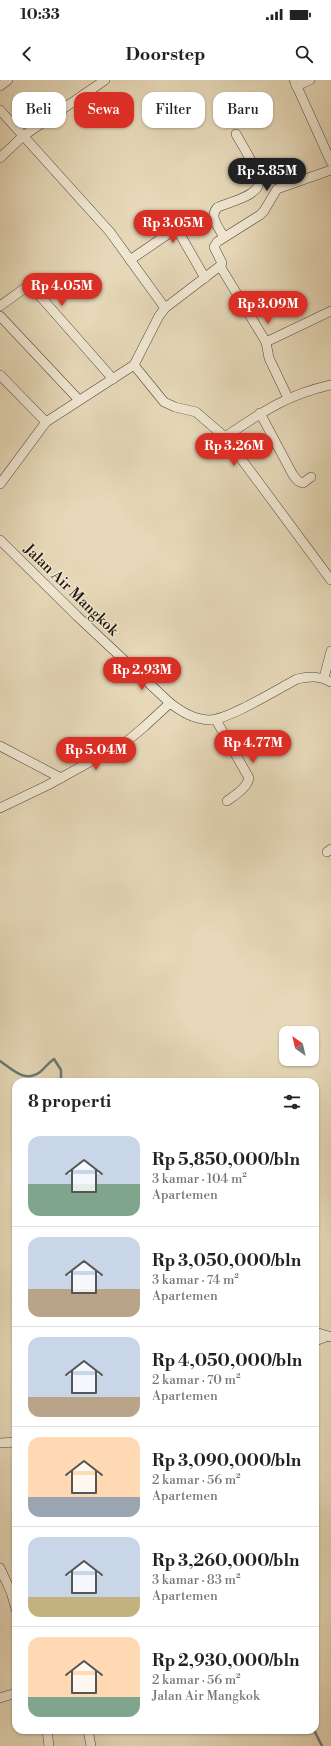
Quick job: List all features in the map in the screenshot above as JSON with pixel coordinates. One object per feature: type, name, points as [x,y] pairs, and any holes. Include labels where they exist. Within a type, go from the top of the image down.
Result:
[{"type":"street","points":[[0,86],[8,80]]},
{"type":"street","points":[[0,158],[23,136],[105,80]]},
{"type":"street","points":[[310,80],[295,83],[331,162]]},
{"type":"street","points":[[0,110],[87,206],[130,260],[165,308]]},
{"type":"street","points":[[224,237],[213,215],[214,211],[218,207],[250,193],[257,187],[259,182],[258,174],[236,134]]},
{"type":"street","points":[[0,484],[46,422],[134,365],[165,308],[220,266],[222,263],[214,247],[217,242],[260,215],[277,189],[331,170]]},
{"type":"street","points":[[130,260],[168,234],[176,232],[181,236],[205,278]]},
{"type":"street","points":[[220,266],[266,342],[269,358],[288,398]]},
{"type":"street","points":[[0,306],[25,288],[32,288],[113,380]]},
{"type":"street","points":[[266,342],[331,311]]},
{"type":"street","points":[[0,316],[79,400]]},
{"type":"street","points":[[134,365],[164,402],[175,407],[196,412],[225,437],[331,580]]},
{"type":"street","points":[[0,374],[46,422]]},
{"type":"street","points":[[225,437],[288,398],[312,390],[331,386]]},
{"type":"street","points":[[260,414],[298,482],[303,482],[311,477]]},
{"type":"street","name":"Jalan Air Mangkok","points":[[0,540],[77,616],[170,703],[186,715],[198,719],[216,720],[232,714],[297,679],[309,676],[327,680]]},
{"type":"street","points":[[327,680],[331,651]]},
{"type":"street","points":[[0,808],[61,778],[126,742],[144,728],[170,703]]},
{"type":"street","points":[[216,720],[249,778],[248,783],[244,788],[227,801]]},
{"type":"street","points":[[0,746],[61,778]]},
{"type":"street","points":[[319,1333],[330,1336]]},
{"type":"street","points":[[319,1340],[330,1336]]},
{"type":"street","points":[[0,1443],[12,1442]]},
{"type":"street","points":[[0,1568],[12,1595]]},
{"type":"street","points":[[0,1698],[12,1694]]},
{"type":"street","points":[[48,1734],[49,1746]]},
{"type":"street","points":[[89,1734],[91,1746]]},
{"type":"waterway","points":[[0,1061],[19,1074],[29,1076],[40,1072],[54,1059],[61,1070],[61,1078]]},
{"type":"waterway","points":[[316,1734],[322,1746]]}]
